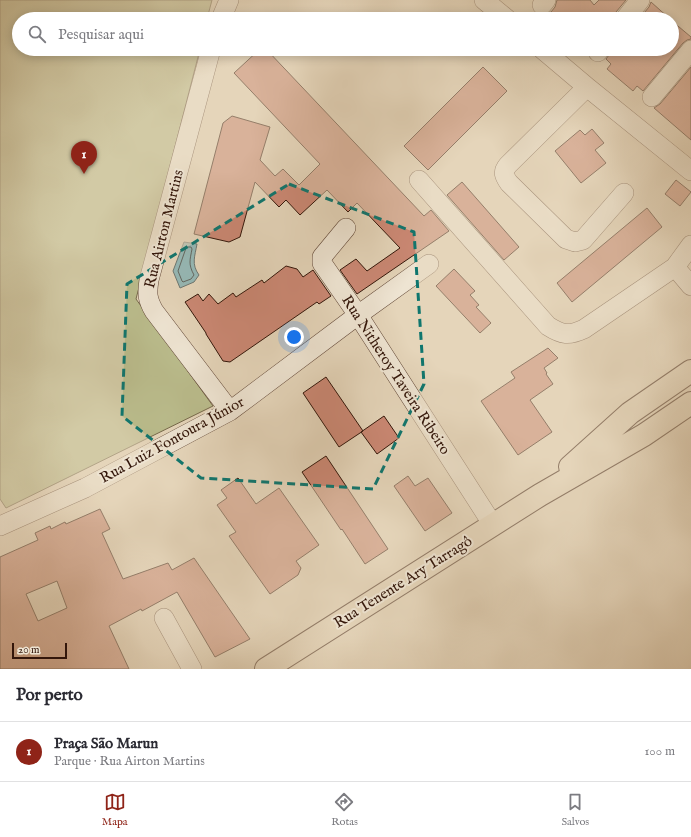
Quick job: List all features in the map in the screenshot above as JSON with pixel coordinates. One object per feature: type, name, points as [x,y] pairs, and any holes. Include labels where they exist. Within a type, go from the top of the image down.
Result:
[{"type":"main road","name":"Rua Tenente Ary Tarragô","points":[[540,495],[630,413],[691,371]]},
{"type":"main road","name":"Rua Tenente Ary Tarragô","points":[[266,669],[540,495],[644,435],[691,404]]},
{"type":"street","points":[[224,12],[229,0]]},
{"type":"street","points":[[484,0],[499,12]]},
{"type":"street","points":[[630,12],[640,0]]},
{"type":"street","points":[[652,97],[691,50]]},
{"type":"street","name":"Rua Airton Martins","points":[[208,56],[149,280],[147,296],[154,311],[230,411]]},
{"type":"street","points":[[550,56],[691,171]]},
{"type":"street","points":[[587,87],[504,169],[505,178],[566,239],[575,242],[583,240],[624,193]]},
{"type":"street","points":[[419,180],[548,326],[556,331],[566,334],[575,333],[584,329],[675,267],[691,245]]},
{"type":"street","name":"Rua Nitheroy Taveira Ribeiro","points":[[346,228],[322,257],[322,263],[358,315],[493,525]]},
{"type":"street","name":"Rua Luiz Fontoura Júnior","points":[[1,524],[85,488],[230,411],[429,264]]},
{"type":"street","points":[[675,267],[691,286]]},
{"type":"street","points":[[164,618],[192,669]]},
{"type":"highlighted area","points":[[289,184],[414,232],[424,384],[373,489],[201,478],[122,416],[127,284]]},
{"type":"green space","points":[[0,0],[212,0],[209,12],[12,12],[12,56],[198,56],[136,299],[213,406],[6,508],[0,499]]},
{"type":"water","points":[[184,242],[197,244],[194,264],[199,275],[194,282],[180,288],[173,271]]},
{"type":"building","points":[[557,0],[590,0],[594,5],[599,0],[626,0],[616,12],[551,12],[555,7]]},
{"type":"building","points":[[651,2],[662,12],[645,12]]},
{"type":"building","points":[[679,27],[691,37],[691,39],[683,43],[679,48]]},
{"type":"building","points":[[252,56],[273,56],[424,216],[431,210],[449,231],[357,294],[340,270],[356,259],[367,271],[400,248],[357,203],[348,212],[327,190],[300,215],[286,200],[279,207],[255,182],[240,237],[229,242],[194,234],[223,123],[232,116],[270,127],[260,160],[275,176],[283,169],[299,185],[320,164],[234,73]]},
{"type":"building","points":[[608,56],[672,56],[643,91],[637,86],[633,91],[607,69],[611,64],[606,59]]},
{"type":"building","points":[[483,67],[507,91],[428,170],[404,146]]},
{"type":"building","points":[[691,67],[691,140],[654,108],[660,104]]},
{"type":"building","points":[[592,129],[604,143],[595,150],[606,163],[581,183],[555,151],[580,130],[585,135]]},
{"type":"building","points":[[676,180],[691,192],[680,206],[665,194]]},
{"type":"building","points":[[462,182],[519,247],[504,260],[447,195]]},
{"type":"building","points":[[647,208],[662,227],[572,302],[557,283]]},
{"type":"building","points":[[286,266],[297,269],[303,277],[313,270],[331,296],[319,304],[317,302],[230,362],[223,361],[185,302],[198,294],[203,301],[209,294],[218,304],[233,293],[236,297],[262,280],[264,283]]},
{"type":"building","points":[[454,269],[475,291],[470,295],[479,305],[476,307],[491,323],[480,333],[436,286]]},
{"type":"building","points":[[548,348],[558,358],[544,368],[553,384],[530,400],[552,432],[518,455],[481,401],[515,378],[511,372]]},
{"type":"building","points":[[326,377],[363,431],[339,447],[303,393]]},
{"type":"building","points":[[384,416],[399,438],[377,454],[361,432]]},
{"type":"building","points":[[326,456],[388,549],[365,564],[302,472]]},
{"type":"building","points":[[408,476],[415,486],[428,478],[452,513],[425,531],[394,486]]},
{"type":"building","points":[[238,478],[256,504],[279,488],[319,545],[296,561],[301,568],[298,575],[270,594],[229,536],[236,532],[217,505],[227,498],[221,490]]},
{"type":"building","points":[[100,509],[110,529],[102,533],[123,579],[168,563],[172,570],[194,558],[250,639],[215,657],[177,592],[142,611],[141,609],[109,626],[129,669],[0,669],[0,557],[38,540],[35,533],[50,526],[51,529],[65,522],[66,524]],"holes":[[[57,581],[67,608],[38,621],[26,594]]]},
{"type":"place","name":"Praça São Marun","points":[[84,174]]}]
